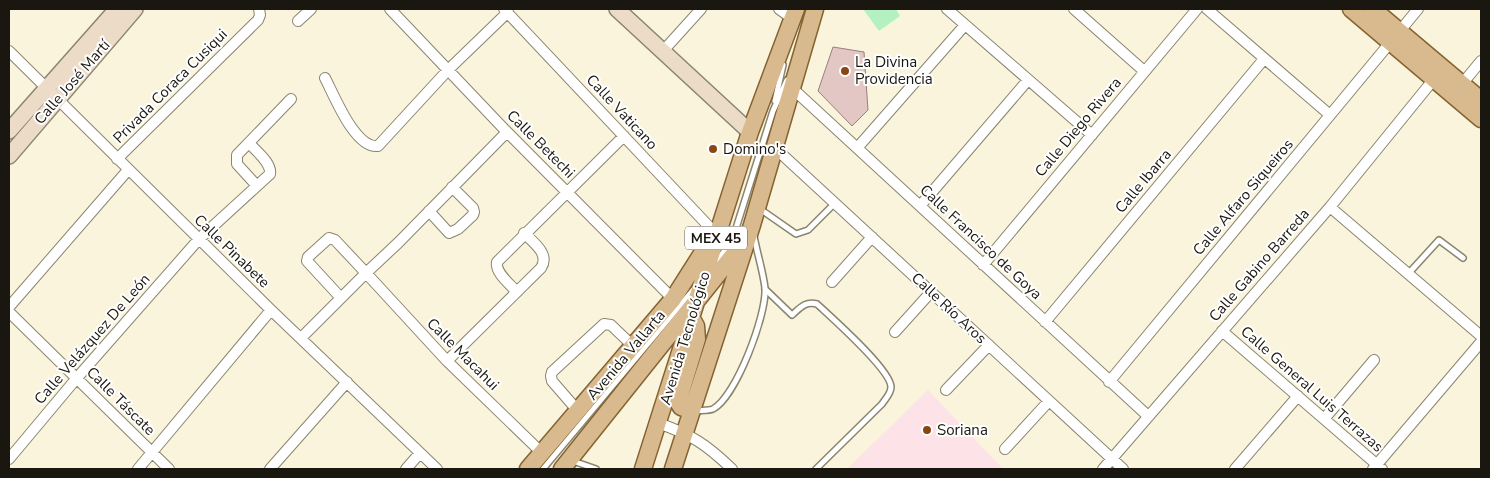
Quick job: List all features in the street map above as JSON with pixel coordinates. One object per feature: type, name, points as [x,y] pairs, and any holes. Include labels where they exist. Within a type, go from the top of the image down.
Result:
[{"type":"main road","name":"Avenida Tecnológico","points":[[674,469],[751,230],[816,9]]},
{"type":"main road","points":[[1351,9],[1395,37],[1462,84],[1481,100]]},
{"type":"main road","points":[[1373,9],[1395,37],[1434,79],[1481,119]]},
{"type":"main road","name":"Avenida Tecnológico","points":[[643,469],[750,132],[795,12]]},
{"type":"main road","name":"Avenida Vallarta","points":[[566,465],[694,310],[751,230]]},
{"type":"main road","name":"Avenida Vallarta","points":[[528,469],[673,299],[706,247],[717,235]]},
{"type":"main road","points":[[692,411],[681,407],[678,402],[697,339],[694,310]]},
{"type":"street","name":"Calle José Martí","points":[[9,131],[117,9]]},
{"type":"street","name":"Calle José Martí","points":[[9,156],[135,9]]},
{"type":"street","name":"Privada Coraca Cusiqui","points":[[117,159],[258,20],[260,9]]},
{"type":"street","points":[[298,21],[311,9]]},
{"type":"street","name":"Calle Betechi","points":[[390,9],[507,132],[673,299]]},
{"type":"street","points":[[617,9],[750,132]]},
{"type":"street","points":[[663,51],[701,9]]},
{"type":"street","points":[[779,9],[795,12]]},
{"type":"street","points":[[809,33],[823,9]]},
{"type":"street","points":[[947,9],[1092,135]]},
{"type":"street","points":[[1074,9],[1144,71]]},
{"type":"street","name":"Calle Diego Rivera","points":[[983,264],[1197,9]]},
{"type":"street","points":[[1207,9],[1330,115]]},
{"type":"street","name":"Calle Alfaro Siqueiros","points":[[1109,382],[1418,9]]},
{"type":"street","points":[[325,78],[352,129],[362,140],[372,146],[378,146],[506,11]]},
{"type":"street","name":"Calle Vaticano","points":[[506,11],[717,235]]},
{"type":"street","points":[[858,148],[965,25]]},
{"type":"street","name":"Calle Pinabete","points":[[9,51],[271,310],[437,469]]},
{"type":"street","name":"Calle Ibarra","points":[[1045,322],[1264,58]]},
{"type":"street","points":[[1462,84],[1481,61]]},
{"type":"street","name":"Calle Gabino Barreda","points":[[1103,469],[1330,206],[1434,79]]},
{"type":"street","points":[[920,206],[1028,80]]},
{"type":"street","name":"Calle Francisco de Goya","points":[[793,89],[1148,416]]},
{"type":"street","points":[[257,186],[236,161],[237,155],[291,99]]},
{"type":"street","points":[[301,338],[507,132]]},
{"type":"street","points":[[517,292],[499,272],[496,264],[524,233],[624,136]]},
{"type":"street","name":"Calle Velázquez De León","points":[[9,459],[76,379],[199,239],[270,174],[271,171],[268,165],[248,143]]},
{"type":"street","name":"Calle Río Aros","points":[[775,148],[1123,469]]},
{"type":"street","points":[[9,307],[128,170]]},
{"type":"street","points":[[429,211],[449,233],[458,229],[473,215],[473,208],[452,187]]},
{"type":"street","points":[[1330,206],[1481,336]]},
{"type":"street","points":[[447,361],[541,268],[545,259],[542,252],[524,233]]},
{"type":"street","points":[[832,282],[872,237]]},
{"type":"street","name":"Calle Macahui","points":[[340,298],[309,264],[308,257],[329,238],[336,240],[447,361],[542,453]]},
{"type":"street","points":[[895,332],[931,292]]},
{"type":"street","points":[[138,469],[271,310]]},
{"type":"street","name":"Calle Táscate","points":[[9,312],[169,469]]},
{"type":"street","points":[[578,411],[552,381],[552,372],[604,324],[611,325],[633,346]]},
{"type":"street","name":"Calle General Luis Terrazas","points":[[1222,331],[1298,396],[1377,468]]},
{"type":"street","points":[[1377,468],[1481,342]]},
{"type":"street","points":[[946,390],[989,345]]},
{"type":"street","points":[[1324,419],[1374,360]]},
{"type":"street","points":[[270,469],[347,382]]},
{"type":"street","points":[[1235,469],[1298,396]]},
{"type":"street","points":[[1005,449],[1049,401]]},
{"type":"street","points":[[658,424],[685,433],[704,444],[732,469]]},
{"type":"street","points":[[406,469],[420,453]]},
{"type":"lane","points":[[543,469],[703,279],[732,241],[773,111],[795,12]]},
{"type":"lane","points":[[773,111],[809,33]]},
{"type":"lane","points":[[758,207],[796,234],[808,230],[835,203]]},
{"type":"lane","points":[[692,411],[712,409],[722,401],[732,387],[757,333],[765,289],[751,230]]},
{"type":"lane","points":[[1408,274],[1438,240],[1463,258]]},
{"type":"lane","points":[[765,289],[792,315],[808,303],[817,304],[868,354],[890,381],[891,389],[882,404],[816,469]]},
{"type":"lane","points":[[566,465],[596,469]]},
{"type":"shaded area","name":"Soriana","points":[[928,390],[1003,469],[847,469]]},
{"type":"green space","points":[[863,9],[896,9],[900,16],[879,31]]},
{"type":"building","name":"La Divina Providencia","points":[[833,47],[864,52],[868,110],[852,126],[818,91]]},
{"type":"place","name":"La Divina Providencia","points":[[845,71]]},
{"type":"place","name":"Domino's","points":[[713,149]]},
{"type":"place","name":"Soriana","points":[[927,430]]}]
